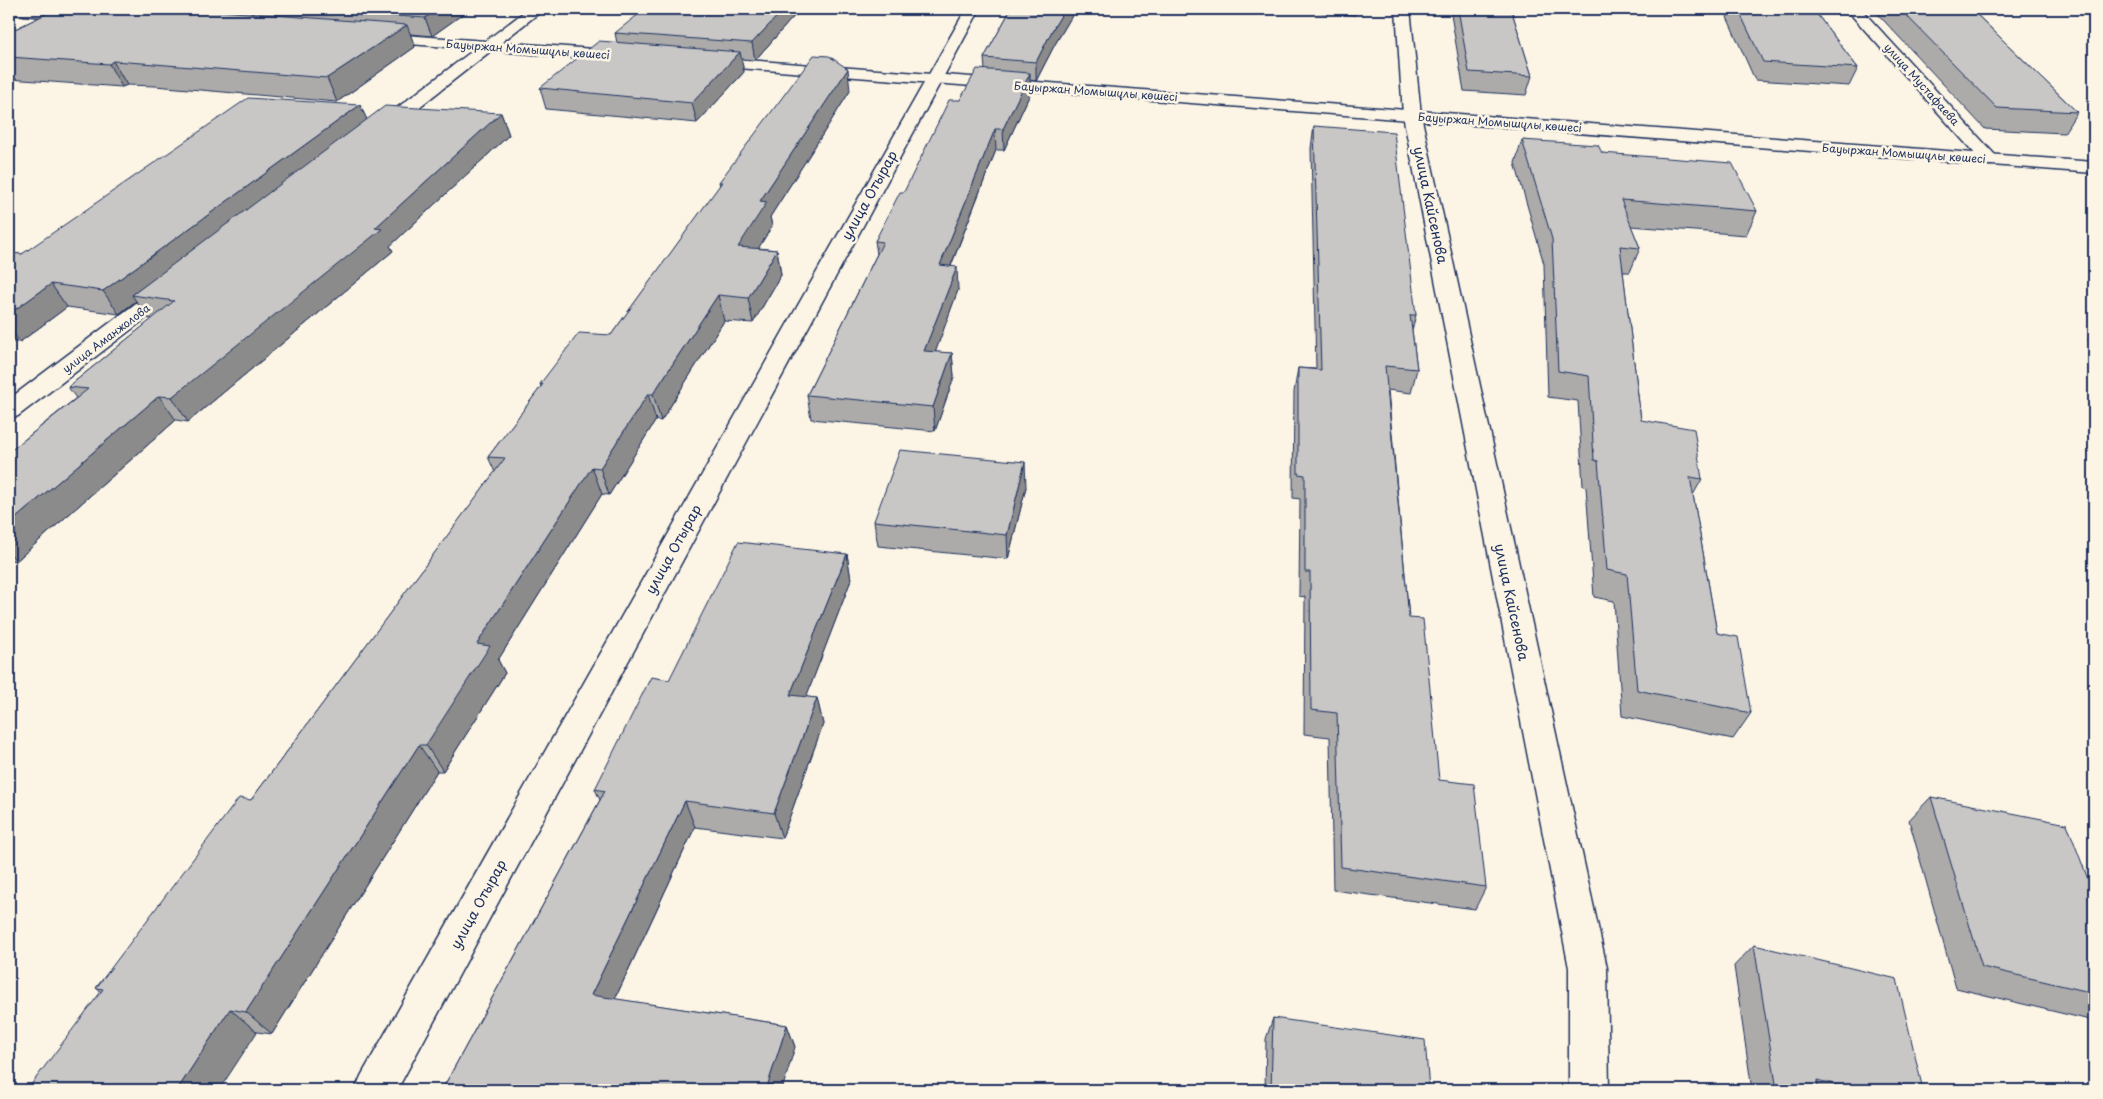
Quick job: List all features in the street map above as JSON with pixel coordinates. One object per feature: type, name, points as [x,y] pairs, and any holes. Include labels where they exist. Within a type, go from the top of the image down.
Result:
[{"type":"street","points":[[363,142],[537,9]]},
{"type":"street","name":"улица Отырар","points":[[375,1090],[933,78],[973,9]]},
{"type":"street","name":"улица Кайсенова","points":[[1403,9],[1412,115],[1588,968],[1589,1090]]},
{"type":"street","name":"улица Мустафаева","points":[[1853,9],[1990,160]]},
{"type":"street","points":[[9,10],[59,11],[104,17]]},
{"type":"street","points":[[24,28],[59,11]]},
{"type":"street","name":"Бауыржан Момышұлы көшесі","points":[[361,36],[637,57]]},
{"type":"street","name":"Бауыржан Момышұлы көшесі","points":[[687,60],[2094,168]]},
{"type":"street","name":"улица Аманжолова","points":[[9,411],[190,274]]},
{"type":"building","points":[[56,9],[193,9],[407,25],[327,78],[113,61],[109,64],[9,57],[9,32]]},
{"type":"building","points":[[303,9],[438,9],[425,18]]},
{"type":"building","points":[[645,9],[784,9],[752,43],[615,33]]},
{"type":"building","points":[[1011,9],[1065,9],[1036,62],[984,58]]},
{"type":"building","points":[[1458,9],[1511,9],[1532,76],[1469,72]]},
{"type":"building","points":[[1738,9],[1813,9],[1858,68],[1763,62]]},
{"type":"building","points":[[1900,9],[1971,9],[2077,112],[1997,108]]},
{"type":"building","points":[[599,41],[740,52],[692,103],[540,88]]},
{"type":"building","points":[[814,55],[829,56],[848,69],[760,201],[767,202],[738,247],[777,250],[748,298],[718,295],[653,394],[648,394],[600,468],[592,467],[477,644],[490,646],[426,745],[419,745],[246,1012],[230,1009],[177,1090],[27,1090],[103,989],[96,988],[239,798],[251,800],[505,458],[488,457],[543,384],[540,384],[579,333],[611,335],[722,182],[719,182]]},
{"type":"building","points":[[977,69],[1030,73],[1003,129],[995,129],[940,265],[957,267],[924,351],[952,353],[933,407],[807,395],[883,242],[875,241],[900,192],[904,192],[949,100],[960,100]]},
{"type":"building","points":[[248,98],[360,105],[103,291],[51,284],[9,314],[10,253],[22,254]]},
{"type":"building","points":[[385,106],[501,113],[375,228],[382,229],[172,397],[159,396],[9,524],[9,452],[88,389],[68,387],[174,301],[132,295]]},
{"type":"building","points":[[1314,126],[1394,132],[1416,315],[1410,315],[1417,369],[1385,366],[1409,618],[1423,619],[1439,780],[1474,784],[1486,887],[1341,867],[1337,713],[1311,710],[1310,572],[1305,572],[1305,475],[1298,474],[1298,368],[1321,370]]},
{"type":"building","points":[[1522,140],[1598,145],[1602,153],[1732,163],[1757,211],[1621,200],[1640,248],[1620,246],[1641,420],[1694,429],[1702,479],[1690,477],[1717,633],[1738,637],[1751,713],[1637,690],[1627,574],[1607,570],[1598,461],[1594,460],[1589,376],[1558,371],[1552,239]]},
{"type":"building","points":[[900,450],[1025,462],[1007,535],[874,521]]},
{"type":"building","points":[[738,542],[847,554],[790,695],[817,698],[774,813],[685,801],[591,995],[787,1025],[766,1090],[442,1090],[605,791],[595,789],[651,677],[669,680]]},
{"type":"building","points":[[1931,797],[2067,824],[2094,895],[2094,993],[1982,967]]},
{"type":"building","points":[[1754,945],[1897,979],[1923,1090],[1857,1090],[1817,1080],[1818,1090],[1777,1090]]},
{"type":"building","points":[[1273,1018],[1425,1040],[1429,1090],[1271,1090]]}]
